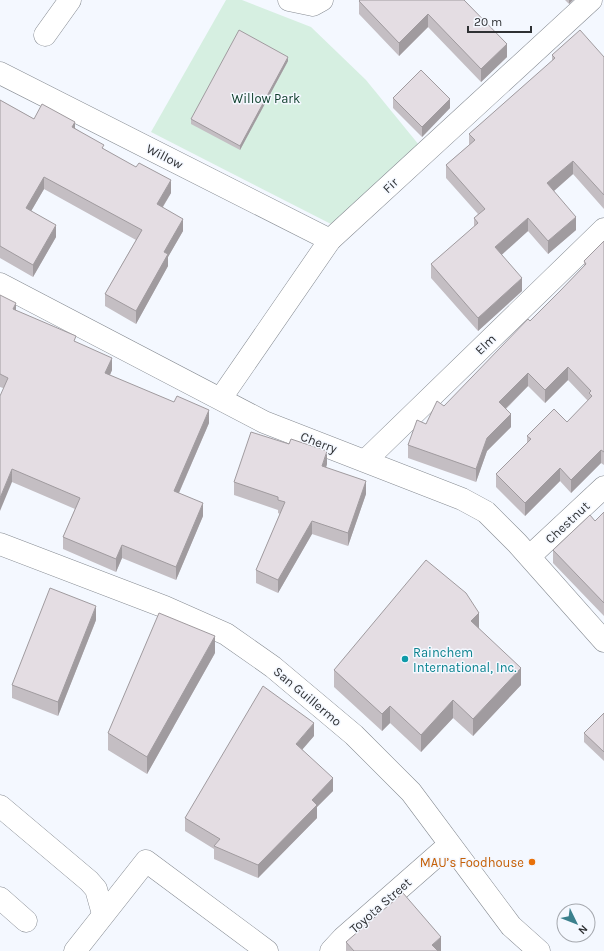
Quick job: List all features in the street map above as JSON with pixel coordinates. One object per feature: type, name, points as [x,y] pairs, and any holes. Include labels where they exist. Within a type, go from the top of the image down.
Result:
[{"type":"street","points":[[45,35],[70,0]]},
{"type":"street","points":[[289,0],[313,5],[322,0]]},
{"type":"street","name":"Fir","points":[[221,398],[330,240],[591,0]]},
{"type":"street","name":"Willow","points":[[0,72],[330,240]]},
{"type":"street","name":"Elm","points":[[366,460],[604,229]]},
{"type":"street","name":"Cherry","points":[[0,284],[221,398],[264,422],[366,460],[462,499],[486,512],[530,556],[604,641]]},
{"type":"street","name":"Chestnut","points":[[530,556],[604,487]]},
{"type":"street","name":"San Guillermo","points":[[0,544],[165,607],[226,634],[273,667],[354,735],[411,792],[449,845],[511,926],[539,951]]},
{"type":"street","points":[[0,806],[89,881],[96,889],[103,914]]},
{"type":"street","name":"Toyota Street","points":[[331,951],[343,938],[449,845]]},
{"type":"street","points":[[75,951],[146,861],[266,951]]},
{"type":"street","points":[[0,898],[26,922]]},
{"type":"green space","name":"Willow Park","points":[[226,0],[242,0],[311,27],[366,80],[419,145],[331,224],[151,132]]},
{"type":"building","points":[[464,0],[507,44],[481,69],[428,14],[399,43],[359,1]]},
{"type":"building","points":[[239,30],[288,57],[240,146],[191,119]]},
{"type":"building","points":[[580,30],[604,57],[604,195],[573,161],[547,183],[576,217],[548,241],[528,218],[495,247],[522,278],[478,318],[431,264],[478,223],[474,218],[485,209],[446,165],[475,140],[469,134],[555,58],[552,55]]},
{"type":"building","points":[[421,70],[450,99],[422,127],[393,98]]},
{"type":"building","points":[[0,100],[34,119],[42,104],[75,122],[72,127],[104,145],[102,148],[136,167],[139,163],[171,180],[157,204],[183,219],[164,252],[168,254],[136,311],[105,294],[142,230],[44,177],[26,208],[56,225],[33,265],[0,246]]},
{"type":"building","points":[[604,241],[604,452],[601,450],[571,480],[560,468],[525,503],[496,474],[531,439],[527,436],[554,409],[567,422],[592,396],[589,393],[591,391],[568,367],[545,390],[528,373],[499,402],[511,414],[487,438],[476,469],[408,445],[417,420],[426,424],[437,401],[444,406],[528,319],[530,321],[560,291],[586,264],[584,261]]},
{"type":"building","points":[[0,295],[16,303],[13,309],[76,336],[74,341],[112,358],[105,373],[174,402],[177,396],[209,410],[174,491],[203,503],[176,567],[122,545],[116,559],[63,537],[80,498],[12,469],[0,498],[0,396],[8,378],[0,374]]},
{"type":"building","points":[[251,432],[289,444],[291,439],[327,451],[322,466],[366,481],[348,533],[312,521],[278,580],[256,570],[285,502],[278,500],[278,497],[234,482]]},
{"type":"building","points":[[604,512],[604,603],[553,550],[590,515],[595,521]]},
{"type":"building","points":[[426,560],[466,593],[479,613],[471,621],[521,668],[473,719],[453,700],[421,735],[390,706],[382,714],[334,670]]},
{"type":"building","points":[[50,588],[96,606],[58,702],[12,685]]},
{"type":"building","points":[[159,613],[215,636],[147,757],[108,733]]},
{"type":"building","points":[[263,686],[314,723],[296,744],[333,778],[312,800],[317,805],[258,865],[214,846],[220,839],[185,818]]},
{"type":"building","points":[[604,713],[604,752],[584,733]]},
{"type":"building","points":[[403,893],[441,937],[432,945],[438,951],[354,951],[346,942]]},
{"type":"place","name":"Rainchem International, Inc.","points":[[405,659]]},
{"type":"place","name":"MAU’s Foodhouse","points":[[532,862]]}]
